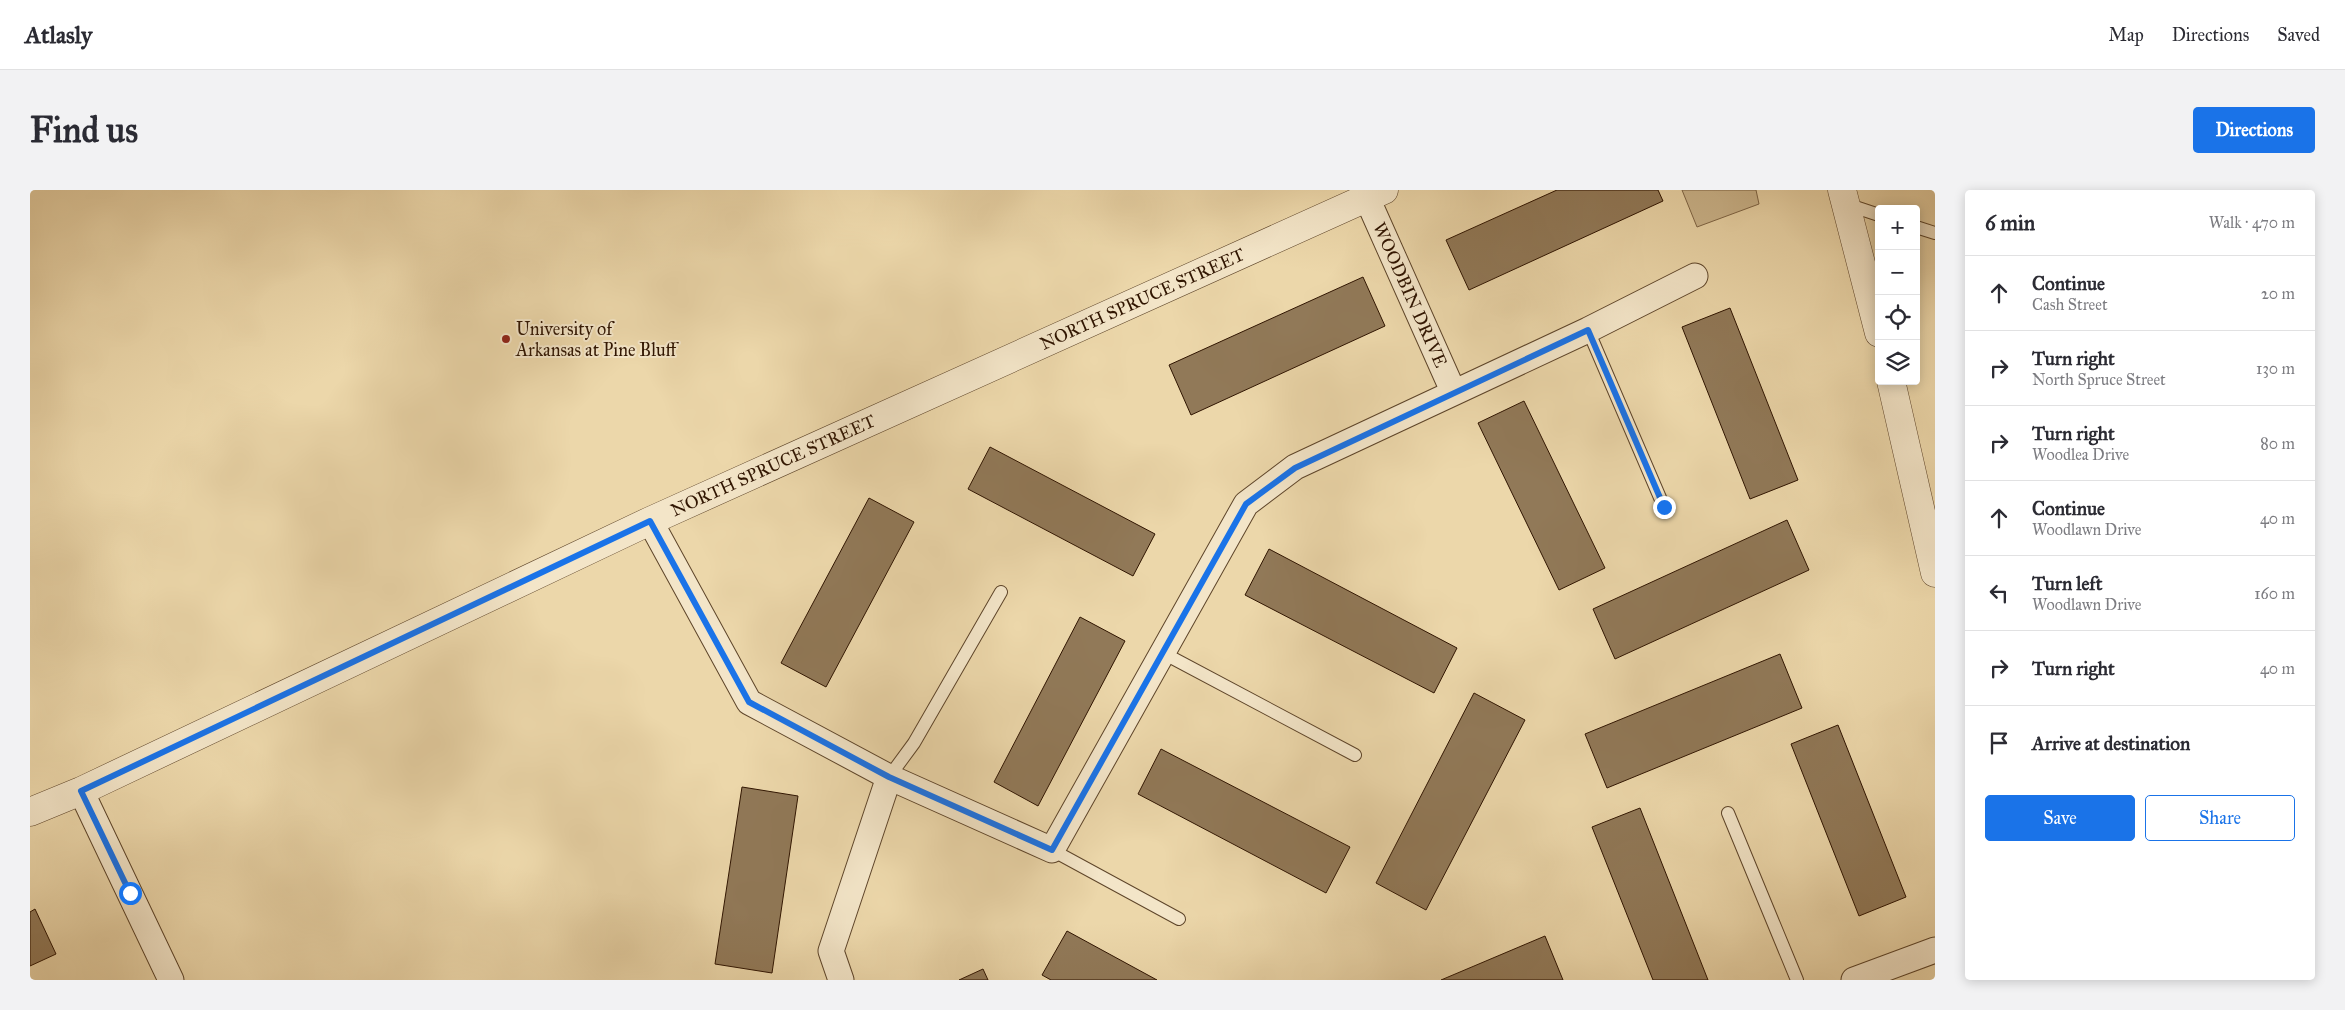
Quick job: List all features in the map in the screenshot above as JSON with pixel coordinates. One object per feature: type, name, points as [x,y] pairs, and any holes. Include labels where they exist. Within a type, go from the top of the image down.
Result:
[{"type":"street","name":"WOODBIN DRIVE","points":[[1376,194],[1454,391]]},
{"type":"street","name":"NORTH SPRUCE STREET","points":[[30,812],[81,791],[650,521],[1376,194]]},
{"type":"street","points":[[1844,197],[1875,317]]},
{"type":"street","points":[[650,521],[749,702],[889,777],[1052,850],[1246,504],[1295,468],[1454,391],[1588,330],[1695,276]]},
{"type":"street","points":[[1891,385],[1935,573]]},
{"type":"street","points":[[841,980],[831,951],[889,777]]},
{"type":"street","points":[[81,791],[171,980]]},
{"type":"street","points":[[1854,980],[1935,950]]},
{"type":"lane","points":[[1844,197],[1875,213]]},
{"type":"lane","points":[[1920,228],[1935,234]]},
{"type":"lane","points":[[1588,330],[1664,507]]},
{"type":"lane","points":[[889,777],[914,743],[1001,592]]},
{"type":"lane","points":[[1163,653],[1355,755]]},
{"type":"lane","points":[[1728,813],[1797,980]]},
{"type":"lane","points":[[1052,850],[1179,919]]},
{"type":"shaded area","points":[[1682,190],[1756,190],[1759,204],[1697,227]]},
{"type":"building","points":[[1557,190],[1658,190],[1663,201],[1469,290],[1446,240]]},
{"type":"building","points":[[1363,277],[1385,326],[1191,415],[1169,365]]},
{"type":"building","points":[[1730,308],[1798,480],[1750,499],[1682,327]]},
{"type":"building","points":[[1524,401],[1605,568],[1559,590],[1478,423]]},
{"type":"building","points":[[990,447],[1155,534],[1133,576],[968,489]]},
{"type":"building","points":[[869,498],[914,522],[826,687],[781,663]]},
{"type":"building","points":[[1787,520],[1809,570],[1615,659],[1593,609]]},
{"type":"building","points":[[1269,549],[1457,648],[1434,693],[1245,595]]},
{"type":"building","points":[[1080,617],[1125,641],[1038,806],[994,782]]},
{"type":"building","points":[[1780,654],[1802,708],[1607,788],[1585,734]]},
{"type":"building","points":[[1474,693],[1525,720],[1426,910],[1376,883]]},
{"type":"building","points":[[1838,725],[1906,897],[1859,916],[1791,744]]},
{"type":"building","points":[[1161,749],[1350,847],[1326,893],[1138,794]]},
{"type":"building","points":[[742,787],[798,796],[772,973],[715,964]]},
{"type":"building","points":[[1640,808],[1708,980],[1653,980],[1592,827]]},
{"type":"building","points":[[35,909],[56,954],[30,966],[30,912]]},
{"type":"building","points":[[1067,931],[1157,980],[1051,980],[1042,975]]},
{"type":"building","points":[[1545,936],[1563,980],[1441,980]]},
{"type":"building","points":[[983,969],[988,980],[959,980]]},
{"type":"place","name":"University of Arkansas at Pine Bluff","points":[[506,339]]},
{"type":"route","points":[[130,893],[81,791],[650,521],[749,702],[889,777],[1052,850],[1246,504],[1295,468],[1454,391],[1588,330],[1664,507]]}]
